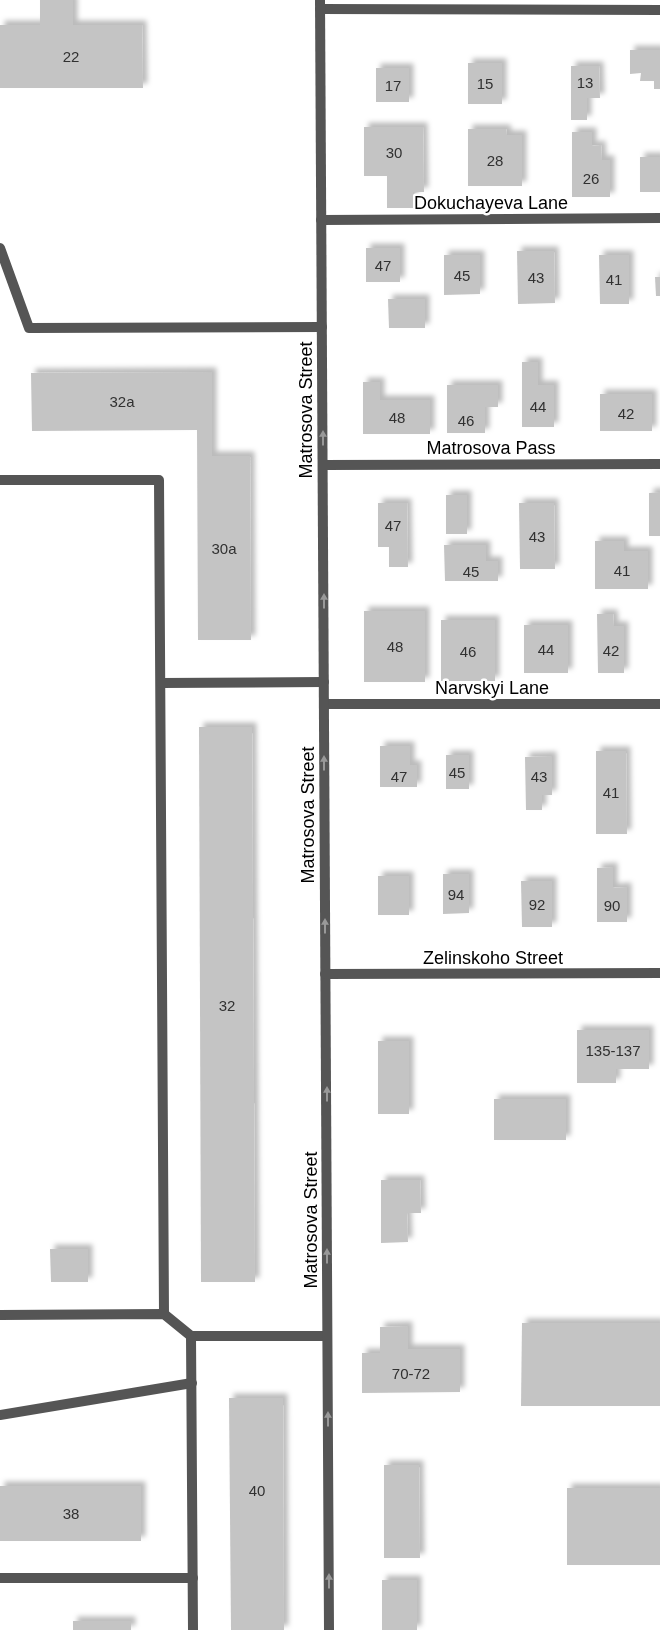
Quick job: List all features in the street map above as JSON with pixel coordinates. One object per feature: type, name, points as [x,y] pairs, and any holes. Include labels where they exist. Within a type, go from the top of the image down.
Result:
[{"type":"street","points":[[320,5],[660,10]]},
{"type":"street","name":"Matrosova Street","points":[[320,5],[329,1630]]},
{"type":"street","name":"Dokuchayeva Lane","points":[[321,220],[660,218]]},
{"type":"street","points":[[0,248],[30,328],[322,327]]},
{"type":"street","name":"Matrosova Pass","points":[[323,465],[660,464]]},
{"type":"street","points":[[0,480],[159,480],[164,1314]]},
{"type":"street","points":[[160,683],[324,682]]},
{"type":"street","name":"Narvskyi Lane","points":[[324,704],[660,704]]},
{"type":"street","name":"Zelinskoho Street","points":[[325,974],[660,973]]},
{"type":"street","points":[[0,1315],[164,1314],[191,1336],[327,1336]]},
{"type":"street","points":[[191,1336],[193,1630]]},
{"type":"street","points":[[0,1415],[192,1383]]},
{"type":"street","points":[[0,1578],[193,1578]]},
{"type":"building","points":[[40,0],[73,0],[73,25],[142,25],[143,88],[0,88],[0,25],[40,25]]},
{"type":"building","points":[[630,50],[660,50],[660,89],[654,89],[654,81],[640,81],[641,73],[630,74]]},
{"type":"building","points":[[468,63],[502,63],[502,104],[468,104]]},
{"type":"building","points":[[571,66],[599,66],[600,98],[587,98],[587,120],[571,120]]},
{"type":"building","points":[[376,68],[409,68],[409,102],[376,102]]},
{"type":"building","points":[[364,127],[423,127],[424,192],[413,192],[413,208],[387,208],[387,176],[364,176]]},
{"type":"building","points":[[468,129],[506,129],[507,135],[522,135],[522,186],[468,186]]},
{"type":"building","points":[[572,132],[592,132],[592,146],[601,145],[602,160],[610,160],[610,197],[572,197]]},
{"type":"building","points":[[640,157],[660,157],[660,192],[640,192]]},
{"type":"building","points":[[366,248],[400,248],[400,282],[366,282]]},
{"type":"building","points":[[517,251],[554,251],[555,303],[518,304]]},
{"type":"building","points":[[444,255],[480,255],[480,294],[444,295]]},
{"type":"building","points":[[599,255],[629,255],[629,304],[600,304]]},
{"type":"building","points":[[655,277],[660,277],[660,296],[656,296]]},
{"type":"building","points":[[388,299],[425,299],[425,328],[389,328]]},
{"type":"building","points":[[522,362],[538,362],[538,385],[554,385],[554,427],[522,427]]},
{"type":"building","points":[[212,372],[212,456],[250,456],[251,640],[198,640],[197,430],[32,431],[31,373]]},
{"type":"building","points":[[363,382],[380,382],[380,400],[430,400],[430,434],[363,434]]},
{"type":"building","points":[[447,385],[498,385],[498,407],[485,407],[485,433],[447,433]]},
{"type":"building","points":[[600,394],[652,394],[652,431],[600,431]]},
{"type":"building","points":[[660,492],[660,536],[649,536],[649,493]]},
{"type":"building","points":[[446,495],[467,495],[467,534],[446,534]]},
{"type":"building","points":[[378,503],[407,503],[408,567],[389,567],[389,547],[378,547]]},
{"type":"building","points":[[519,503],[554,503],[555,569],[520,569]]},
{"type":"building","points":[[595,541],[624,541],[624,551],[648,551],[648,589],[595,589]]},
{"type":"building","points":[[444,545],[486,545],[486,561],[498,561],[498,581],[445,581]]},
{"type":"building","points":[[364,611],[425,611],[425,682],[364,682]]},
{"type":"building","points":[[597,614],[613,614],[614,626],[624,626],[624,673],[598,673]]},
{"type":"building","points":[[441,620],[495,620],[495,681],[441,681]]},
{"type":"building","points":[[524,625],[568,625],[568,673],[524,673]]},
{"type":"building","points":[[199,727],[252,727],[255,1282],[201,1282]]},
{"type":"building","points":[[380,746],[410,746],[410,765],[417,765],[417,787],[380,787]]},
{"type":"building","points":[[596,751],[626,751],[627,834],[596,834]]},
{"type":"building","points":[[446,755],[469,755],[469,789],[446,789]]},
{"type":"building","points":[[552,756],[552,795],[542,795],[542,810],[526,810],[525,757]]},
{"type":"building","points":[[613,867],[613,888],[627,887],[627,922],[597,922],[597,868]]},
{"type":"building","points":[[443,874],[469,874],[469,913],[443,914]]},
{"type":"building","points":[[378,876],[409,876],[409,915],[378,915]]},
{"type":"building","points":[[521,881],[552,881],[552,927],[522,927]]},
{"type":"building","points":[[577,1030],[649,1030],[649,1069],[616,1069],[616,1083],[577,1083]]},
{"type":"building","points":[[378,1041],[409,1041],[409,1114],[378,1114]]},
{"type":"building","points":[[494,1099],[566,1099],[566,1140],[494,1140]]},
{"type":"building","points":[[381,1180],[420,1180],[421,1213],[407,1213],[408,1242],[381,1243]]},
{"type":"building","points":[[50,1249],[88,1249],[88,1282],[51,1282]]},
{"type":"building","points":[[522,1323],[660,1323],[660,1406],[521,1406]]},
{"type":"building","points":[[408,1326],[408,1349],[460,1349],[460,1392],[362,1393],[362,1353],[380,1353],[380,1327]]},
{"type":"building","points":[[229,1398],[283,1398],[284,1630],[231,1630]]},
{"type":"building","points":[[384,1465],[419,1465],[420,1558],[384,1558]]},
{"type":"building","points":[[0,1486],[141,1486],[141,1541],[0,1541]]},
{"type":"building","points":[[567,1488],[660,1488],[660,1565],[567,1565]]},
{"type":"building","points":[[382,1580],[417,1580],[417,1630],[382,1630]]},
{"type":"building","points":[[73,1621],[131,1621],[131,1630],[73,1630]]}]
